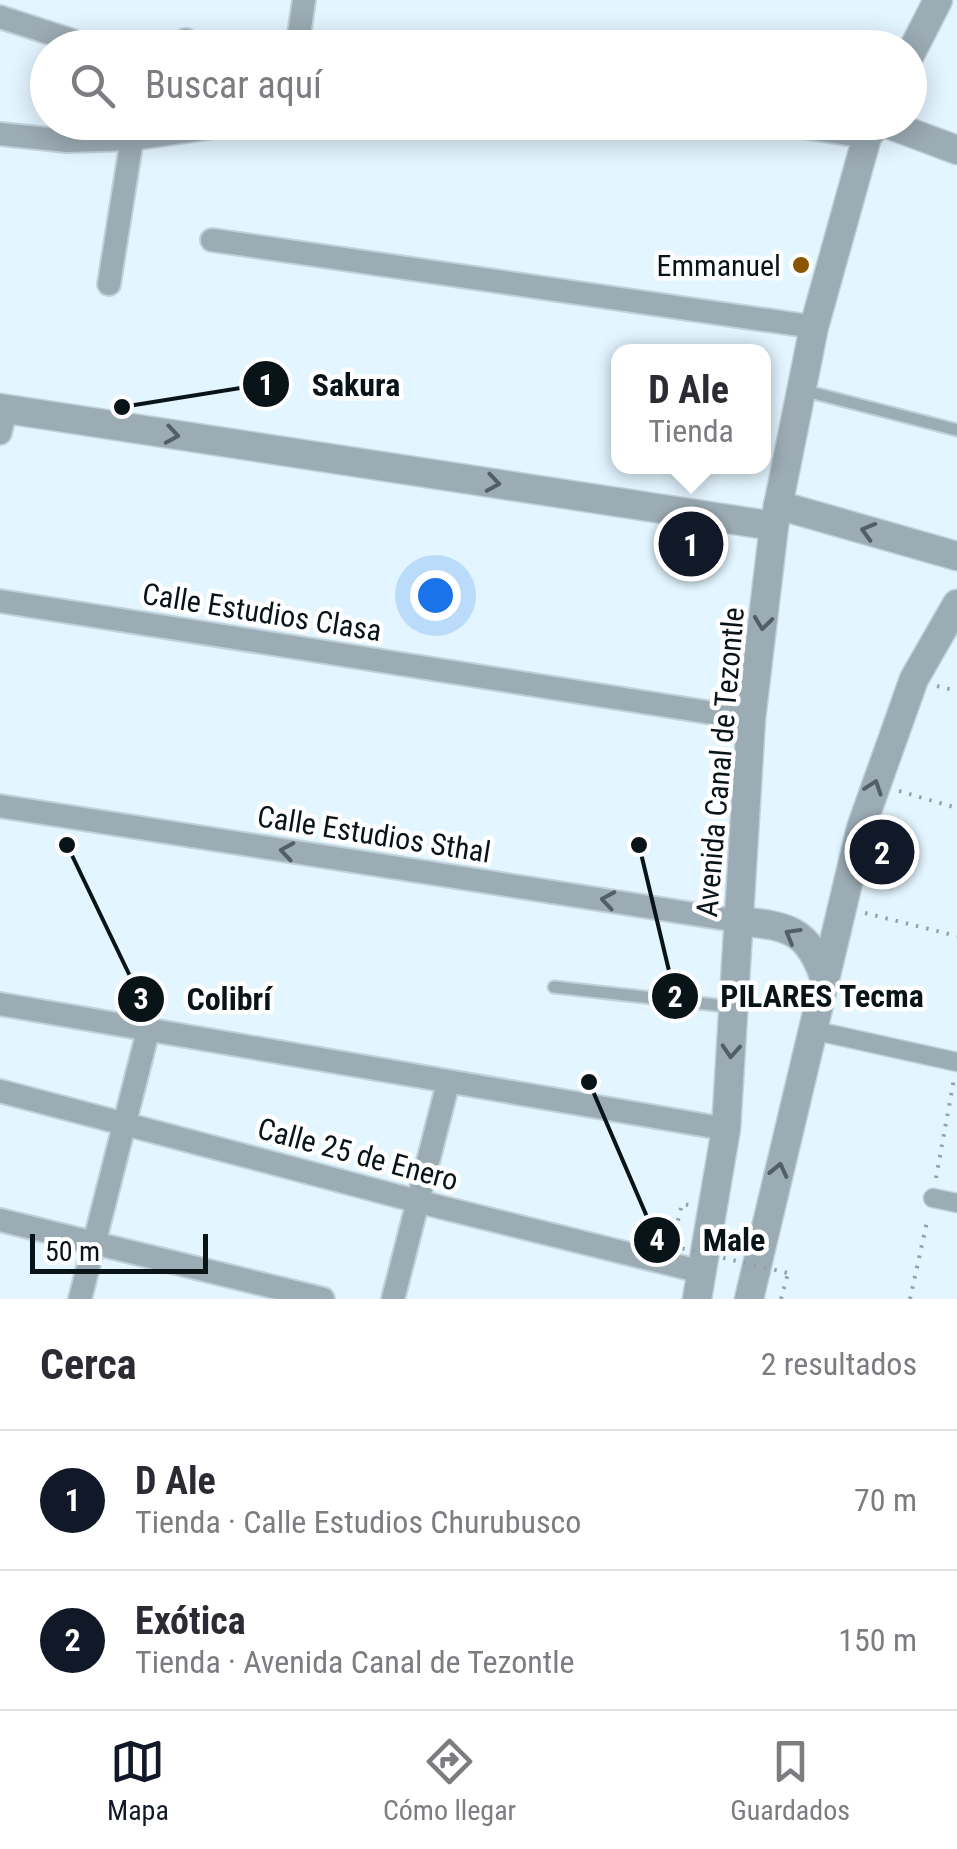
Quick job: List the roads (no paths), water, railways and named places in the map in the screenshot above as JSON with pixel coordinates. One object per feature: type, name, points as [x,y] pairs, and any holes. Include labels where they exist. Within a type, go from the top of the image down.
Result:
[{"type":"street","points":[[300,30],[304,0]]},
{"type":"street","points":[[0,17],[41,30]]},
{"type":"street","points":[[0,134],[30,138]]},
{"type":"street","points":[[50,140],[100,140]]},
{"type":"street","points":[[109,284],[132,140]]},
{"type":"street","name":"Avenida Canal de Tezontle","points":[[699,1286],[726,1129],[751,719],[776,516],[814,327],[872,140]]},
{"type":"street","points":[[922,140],[957,150]]},
{"type":"street","points":[[212,240],[814,327]]},
{"type":"street","points":[[2,417],[776,516],[957,556]]},
{"type":"street","name":"Calle Estudios Clasa","points":[[0,601],[751,719]]},
{"type":"street","points":[[749,1299],[840,907],[875,784],[914,680],[957,604]]},
{"type":"street","name":"Calle Estudios Sthal","points":[[0,806],[740,921]]},
{"type":"street","points":[[740,921],[787,928],[802,937],[816,954],[824,977]]},
{"type":"street","points":[[0,1004],[726,1129]]},
{"type":"street","points":[[812,1030],[957,1062]]},
{"type":"street","points":[[80,1299],[148,1031]]},
{"type":"street","points":[[392,1299],[448,1083]]},
{"type":"street","name":"Calle 25 de Enero","points":[[0,1091],[420,1202],[699,1286]]},
{"type":"street","points":[[933,1198],[957,1203]]},
{"type":"street","points":[[0,1220],[323,1299]]},
{"type":"lane","points":[[802,390],[957,430]]},
{"type":"lane","points":[[554,987],[734,1007]]},
{"type":"place","name":"Emmanuel","points":[[801,265]]},
{"type":"place","name":"Sakura","points":[[122,407]]},
{"type":"place","name":"D Ale","points":[[691,544]]},
{"type":"place","name":"Colibrí","points":[[67,845]]},
{"type":"place","name":"PILARES Tecma","points":[[639,845]]},
{"type":"place","name":"Exótica","points":[[882,852]]},
{"type":"place","name":"Male","points":[[589,1082]]}]
